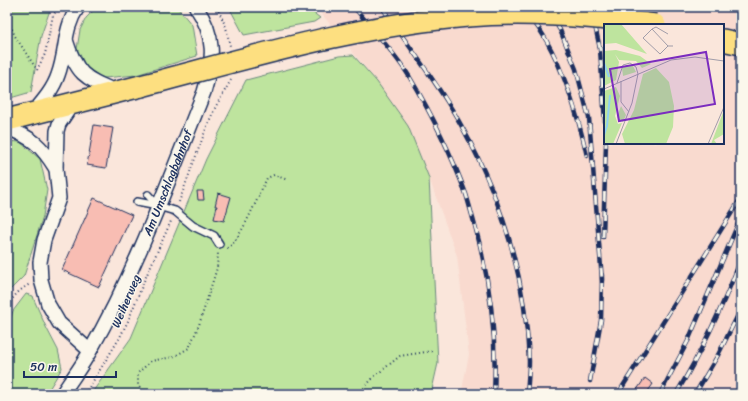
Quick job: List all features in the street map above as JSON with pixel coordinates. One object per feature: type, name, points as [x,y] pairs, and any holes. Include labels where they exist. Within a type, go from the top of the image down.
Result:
[{"type":"main road","points":[[7,120],[333,36],[428,20],[469,16],[542,15],[581,16],[647,24]]},
{"type":"main road","points":[[724,40],[741,44]]},
{"type":"street","points":[[32,114],[54,84],[59,73],[69,23],[78,7]]},
{"type":"street","name":"Am Umschlagbahnhof","points":[[62,394],[90,351],[125,284],[204,92],[209,76],[212,52],[208,28],[196,7]]},
{"type":"street","points":[[66,40],[76,67],[85,76],[118,92]]},
{"type":"street","points":[[73,104],[59,124],[57,131],[56,169],[59,198],[44,240],[40,262],[41,280],[48,304],[59,323],[90,351]]},
{"type":"street","points":[[7,128],[30,138],[38,144],[46,153],[56,169]]},
{"type":"lane","points":[[148,195],[158,206]]},
{"type":"lane","points":[[137,202],[175,211],[193,226],[214,236],[219,244]]},
{"type":"path","points":[[7,18],[15,36],[37,70],[45,54],[53,16],[60,7]]},
{"type":"path","points":[[145,394],[138,385],[138,373],[150,361],[173,357],[189,348],[199,325],[217,268],[219,244],[226,248],[230,247],[238,239],[267,178],[274,175],[288,180]]},
{"type":"path","name":"Weiherweg","points":[[85,394],[119,339],[128,321],[175,211]]},
{"type":"path","points":[[7,309],[9,303],[20,289],[33,282],[41,280]]},
{"type":"path","points":[[358,394],[375,376],[400,356],[432,351]]},
{"type":"shaded area","points":[[316,7],[741,7],[741,394],[461,394],[469,355],[457,256],[429,178],[407,126],[377,82]]},
{"type":"green space","points":[[7,7],[51,7],[41,36],[31,92],[7,99]]},
{"type":"green space","points":[[97,7],[177,7],[192,25],[197,56],[136,75],[104,78],[88,70],[77,49],[80,30],[86,18]]},
{"type":"green space","points":[[229,7],[306,7],[320,18],[314,22],[244,35]]},
{"type":"green space","points":[[353,55],[377,82],[408,126],[429,178],[438,363],[431,394],[91,394],[131,338],[206,159],[246,80],[339,56]]},
{"type":"green space","points":[[7,141],[20,142],[40,159],[47,190],[43,216],[24,276],[7,293]]},
{"type":"green space","points":[[26,294],[33,296],[46,327],[58,350],[62,368],[46,394],[7,394],[7,329],[13,311]]},
{"type":"building","points":[[94,125],[113,128],[106,168],[87,165]]},
{"type":"building","points":[[197,191],[203,191],[204,200],[198,200]]},
{"type":"building","points":[[218,193],[231,197],[224,221],[214,219]]},
{"type":"building","points":[[94,198],[132,215],[99,287],[62,270]]},
{"type":"building","points":[[645,378],[653,384],[646,394],[634,394]]},
{"type":"railway","points":[[354,7],[390,49],[409,76],[440,134],[454,163],[466,194],[485,267],[491,309],[495,373],[494,394]]},
{"type":"railway","points":[[382,7],[433,79],[452,109],[475,152],[499,209],[509,239],[523,299],[529,361],[527,394]]},
{"type":"railway","points":[[523,7],[544,36],[560,67],[580,126],[587,156]]},
{"type":"railway","points":[[546,7],[560,30],[576,69],[589,118],[602,280]]},
{"type":"railway","points":[[591,7],[600,49],[604,107]]},
{"type":"railway","points":[[603,7],[606,24]]},
{"type":"railway","points":[[603,237],[606,144]]},
{"type":"railway","points":[[618,394],[741,198]]},
{"type":"railway","points":[[660,394],[688,341],[741,217]]},
{"type":"railway","points":[[676,394],[712,328],[741,259]]},
{"type":"railway","points":[[590,381],[601,320],[602,275]]},
{"type":"railway","points":[[695,394],[718,355],[741,309]]}]
